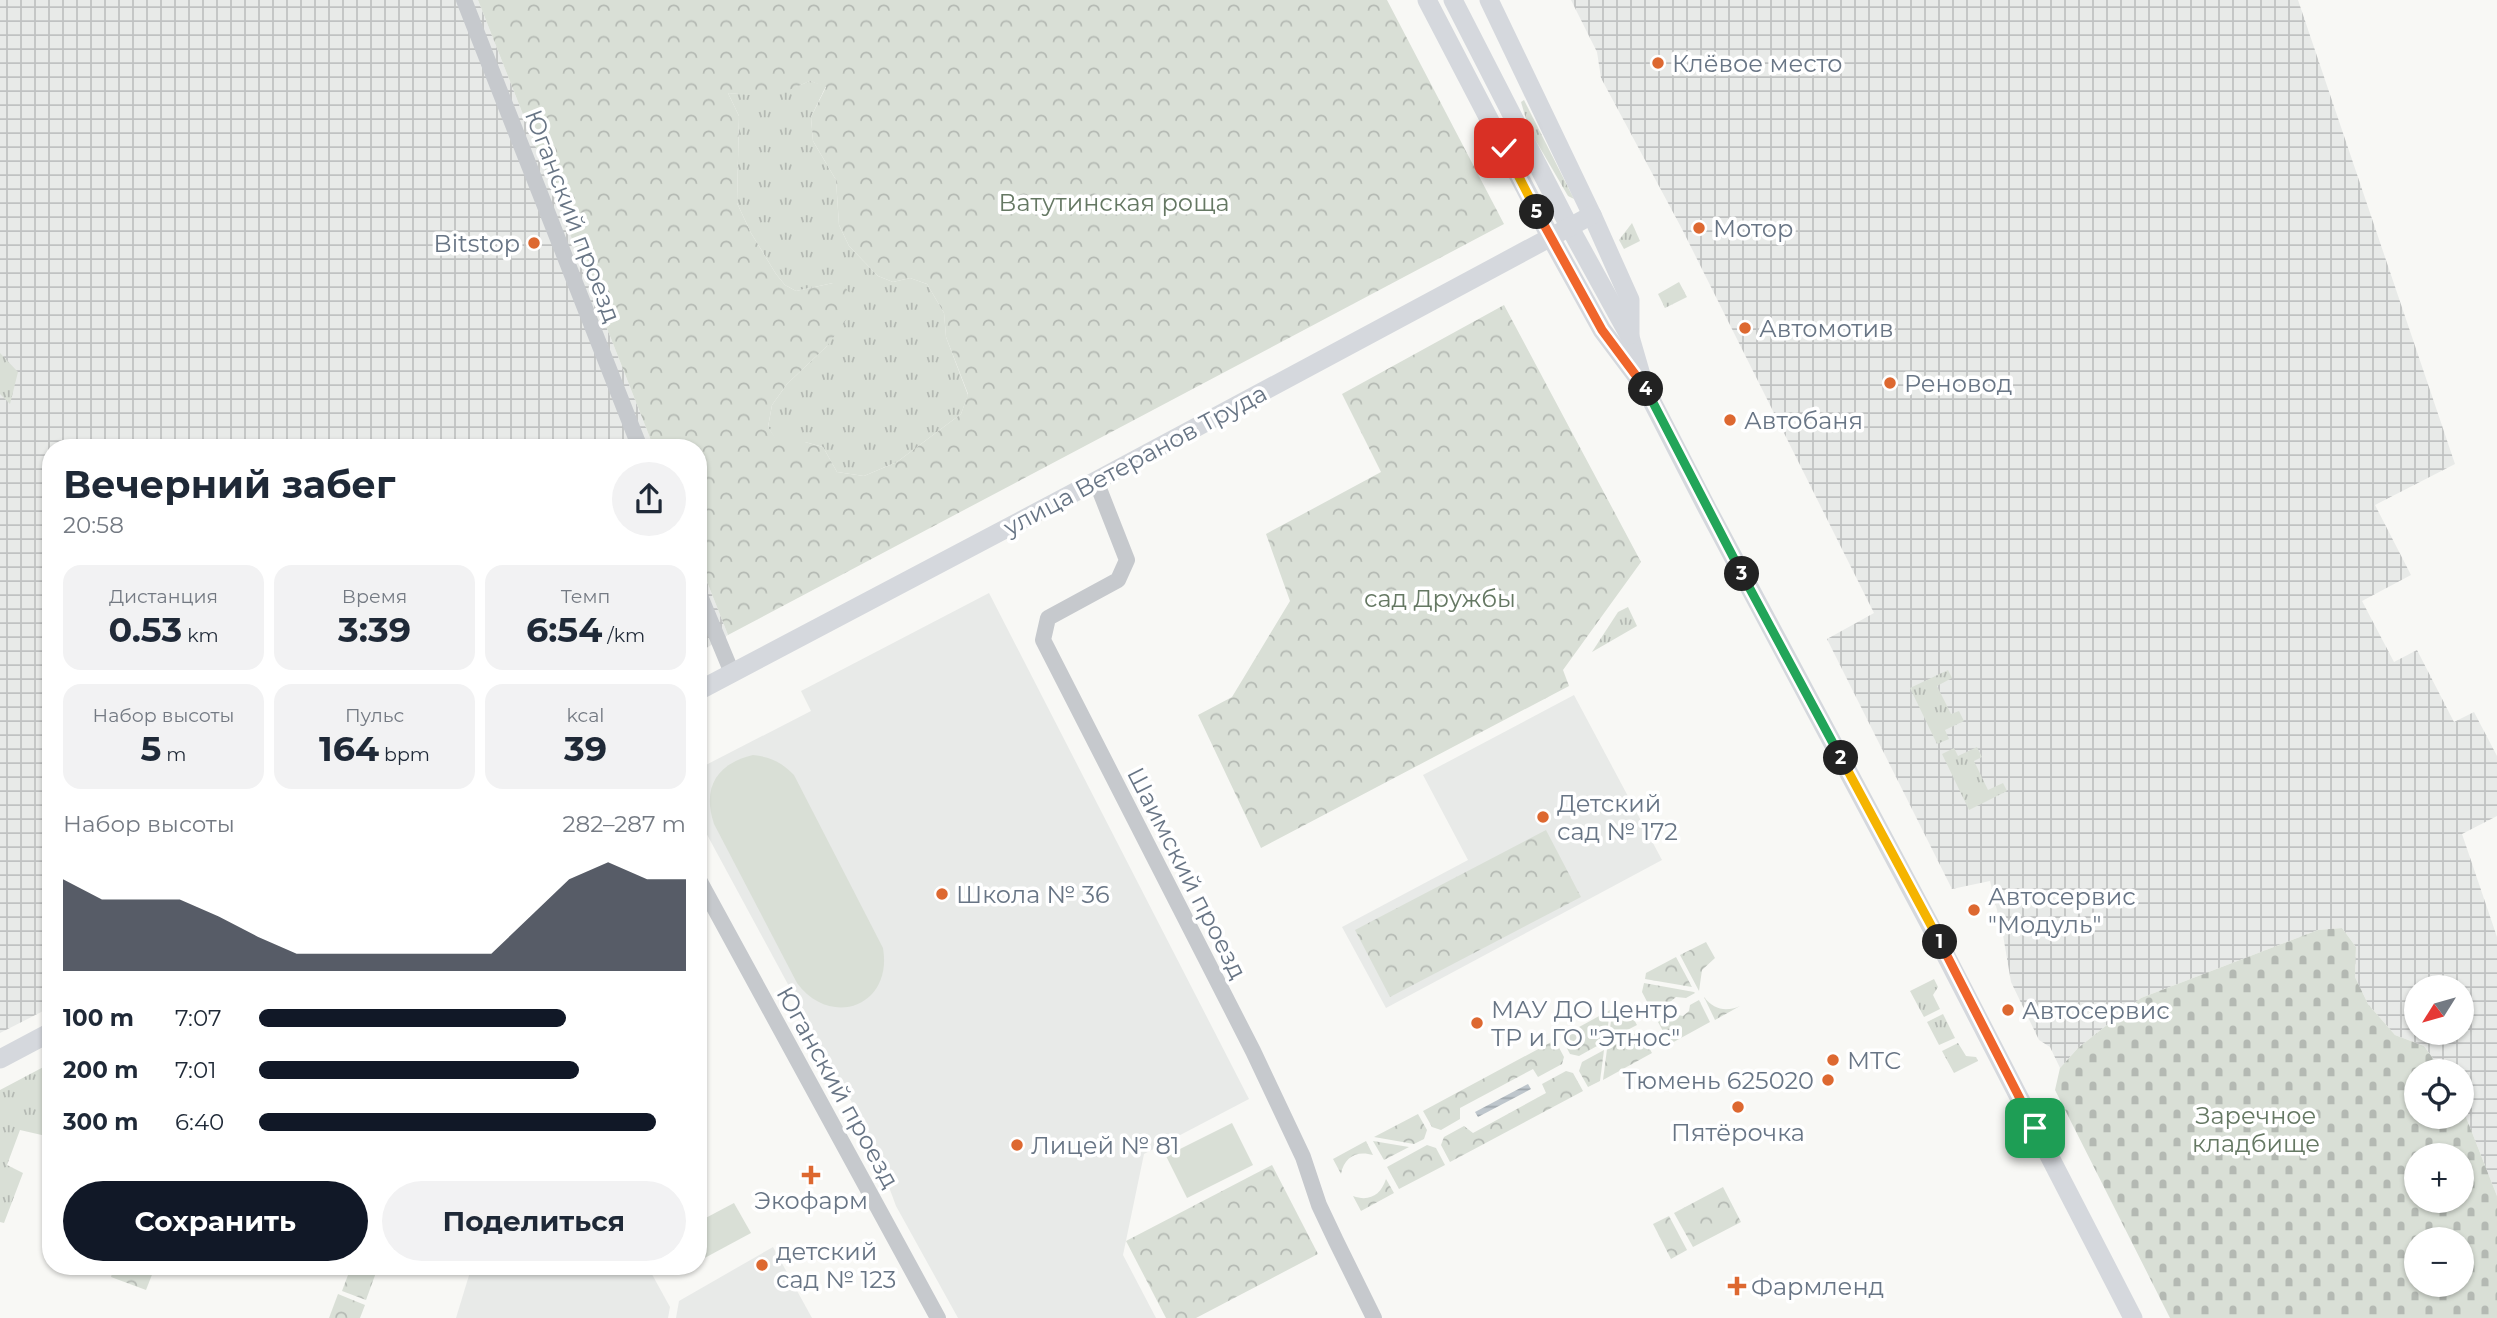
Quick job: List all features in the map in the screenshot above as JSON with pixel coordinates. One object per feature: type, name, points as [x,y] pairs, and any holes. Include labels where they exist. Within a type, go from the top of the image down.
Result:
[{"type":"main road","points":[[1427,0],[1602,330],[1644,386],[1930,923],[2133,1318]]},
{"type":"main road","points":[[1453,0],[1570,228],[1630,337],[1644,386]]},
{"type":"main road","points":[[1489,0],[1630,300],[1630,337]]},
{"type":"main road","name":"улица Ветеранов Труда","points":[[707,686],[1592,215]]},
{"type":"main road","points":[[0,1059],[42,1037]]},
{"type":"street","name":"Юганский проезд","points":[[464,0],[636,439]]},
{"type":"street","name":"Шаимский проезд","points":[[1096,481],[1127,560],[1118,580],[1048,618],[1043,640],[1253,1051],[1303,1157],[1319,1205],[1374,1318]]},
{"type":"street","points":[[707,613],[732,673]]},
{"type":"street","name":"Юганский проезд","points":[[707,894],[938,1318]]},
{"type":"shaded area","points":[[0,0],[478,0],[650,439],[42,439],[42,1012],[0,1033]]},
{"type":"shaded area","points":[[1571,0],[2298,0],[2455,464],[2375,505],[2411,575],[2362,601],[2394,662],[2417,650],[2454,722],[2474,712],[2497,756],[2497,816],[2462,834],[2497,937],[2497,1196],[2471,1129],[2474,1129],[2474,1059],[2433,1059],[2421,1045],[2474,1045],[2474,975],[2404,975],[2404,1038],[2395,1035],[2368,1004],[2355,977],[2356,947],[2342,928],[2318,930],[2141,998],[2078,1048],[2060,1068],[2050,1047],[2039,1040],[2011,982],[1990,881],[1952,889],[1827,639],[1874,613],[1682,229],[1601,78],[1597,52]]},
{"type":"shaded area","points":[[707,582],[728,635],[707,648]]},
{"type":"shaded area","name":"Школа № 36","points":[[989,593],[1249,1099],[1144,1154],[1123,1255],[1156,1318],[958,1318],[896,1206],[870,1136],[707,835],[707,764],[811,711],[801,691]]},
{"type":"shaded area","name":"Детский сад № 172","points":[[1574,695],[1662,860],[1386,1008],[1342,927],[1468,860],[1423,775]]},
{"type":"shaded area","points":[[1528,1084],[1531,1089],[1478,1117],[1475,1112]]},
{"type":"shaded area","name":"детский сад № 123","points":[[773,1247],[812,1318],[676,1318],[679,1301]]},
{"type":"shaded area","points":[[469,1275],[652,1275],[670,1307],[668,1318],[456,1318]]},
{"type":"green space","name":"Ватутинская роща","points":[[478,0],[1387,0],[1504,224],[728,635],[707,582],[707,439],[650,439]],"holes":[[[810,81],[826,87],[811,117],[813,141],[836,180],[839,225],[849,246],[878,276],[893,282],[910,278],[927,284],[944,313],[946,337],[968,394],[961,414],[897,462],[864,476],[837,472],[823,447],[805,442],[778,442],[768,427],[772,405],[787,384],[827,346],[854,309],[853,297],[844,286],[833,283],[796,291],[785,285],[776,274],[751,233],[737,203],[739,116],[728,93],[760,96],[789,90]]]},
{"type":"green space","points":[[810,81],[826,86],[811,117],[813,141],[836,180],[839,225],[849,246],[878,276],[893,282],[910,278],[927,284],[944,313],[946,337],[968,395],[961,414],[897,462],[864,476],[837,472],[823,447],[805,442],[777,442],[768,427],[772,405],[787,384],[827,346],[833,283],[796,291],[785,285],[751,233],[737,203],[739,116],[728,93],[770,93]]},
{"type":"green space","points":[[1524,100],[1574,199],[1568,196],[1529,129],[1521,102]]},
{"type":"green space","points":[[1632,223],[1640,241],[1624,249],[1619,240]]},
{"type":"green space","points":[[1679,282],[1687,297],[1665,308],[1658,294]]},
{"type":"green space","name":"сад Дружбы","points":[[1504,305],[1641,562],[1563,670],[1569,686],[1261,848],[1198,715],[1232,697],[1290,601],[1266,534],[1381,472],[1342,394]]},
{"type":"green space","points":[[0,353],[18,372],[10,404],[0,394]]},
{"type":"green space","points":[[1628,607],[1637,626],[1592,652],[1618,612]]},
{"type":"green space","points":[[1948,670],[1952,678],[1937,686],[1951,714],[1959,711],[1964,721],[1945,730],[1949,739],[1937,744],[1910,688]]},
{"type":"green space","points":[[1977,747],[1982,757],[1974,761],[1988,790],[2003,783],[2007,791],[1969,810],[1942,754],[1954,748],[1958,756]]},
{"type":"green space","points":[[753,755],[775,761],[794,775],[883,948],[884,968],[879,984],[869,997],[856,1004],[842,1007],[826,1005],[811,997],[797,983],[714,824],[710,799],[715,779],[730,765]]},
{"type":"green space","points":[[1546,830],[1581,897],[1390,997],[1355,930]]},
{"type":"green space","name":"Заречное кладбище","points":[[2342,928],[2356,947],[2355,977],[2368,1004],[2395,1035],[2404,1038],[2404,1045],[2424,1046],[2433,1059],[2404,1059],[2404,1129],[2471,1129],[2497,1196],[2497,1318],[2170,1318],[2055,1090],[2060,1068],[2078,1048],[2141,998],[2318,930]]},
{"type":"green space","points":[[1706,942],[1715,958],[1702,970],[1699,991],[1680,955]]},
{"type":"green space","points":[[1676,957],[1692,987],[1645,979],[1646,973]]},
{"type":"green space","points":[[1934,979],[1938,987],[1933,995],[1940,1009],[1924,1017],[1910,991]]},
{"type":"green space","points":[[1644,983],[1695,993],[1686,998],[1676,997],[1669,1007],[1654,1015],[1642,992]]},
{"type":"green space","points":[[1704,997],[1721,1009],[1740,1006],[1715,1020]]},
{"type":"green space","points":[[1699,1000],[1710,1022],[1670,1044],[1658,1022],[1673,1014],[1683,1016],[1689,1011],[1690,1005]]},
{"type":"green space","points":[[1625,1003],[1637,1025],[1608,1040],[1613,1009]]},
{"type":"green space","points":[[1610,1010],[1606,1041],[1579,1056],[1570,1054],[1561,1037]]},
{"type":"green space","points":[[1943,1014],[1955,1038],[1939,1045],[1927,1022]]},
{"type":"green space","points":[[1640,1031],[1652,1053],[1603,1080],[1607,1049]]},
{"type":"green space","points":[[1555,1040],[1564,1057],[1562,1064],[1538,1077],[1533,1069],[1460,1108],[1460,1119],[1441,1130],[1432,1127],[1423,1111]]},
{"type":"green space","points":[[1958,1043],[1966,1056],[1976,1057],[1978,1061],[1954,1073],[1942,1051]]},
{"type":"green space","points":[[1604,1050],[1600,1081],[1588,1087],[1579,1071],[1582,1062]]},
{"type":"green space","points":[[42,1068],[42,1135],[20,1130],[7,1165],[23,1173],[4,1223],[0,1222],[0,1090]]},
{"type":"green space","points":[[1566,1071],[1573,1073],[1583,1091],[1450,1162],[1441,1145],[1444,1137],[1464,1126],[1473,1133],[1546,1093],[1542,1084]]},
{"type":"green space","points":[[1418,1114],[1427,1130],[1424,1139],[1414,1144],[1374,1137]]},
{"type":"green space","points":[[1232,1123],[1253,1165],[1187,1198],[1166,1156]]},
{"type":"green space","points":[[1366,1141],[1373,1155],[1362,1153],[1352,1156],[1345,1163],[1341,1174],[1333,1159]]},
{"type":"green space","points":[[1373,1141],[1409,1147],[1384,1160]]},
{"type":"green space","points":[[1427,1145],[1436,1148],[1445,1165],[1399,1189],[1387,1167]]},
{"type":"green space","points":[[1272,1165],[1318,1254],[1196,1318],[1166,1318],[1126,1241]]},
{"type":"green space","points":[[1386,1179],[1394,1193],[1361,1211],[1353,1196],[1374,1196]]},
{"type":"green space","points":[[1723,1187],[1741,1222],[1693,1247],[1674,1213]]},
{"type":"green space","points":[[734,1203],[751,1233],[707,1257],[707,1217]]},
{"type":"green space","points":[[1669,1216],[1687,1250],[1671,1259],[1653,1224]]},
{"type":"green space","points":[[112,1275],[152,1275],[146,1290]]},
{"type":"green space","points":[[348,1275],[375,1275],[366,1300],[342,1291]]},
{"type":"green space","points":[[338,1294],[365,1305],[360,1318],[329,1318]]},
{"type":"place","name":"Клёвое место","points":[[1658,63]]},
{"type":"place","name":"Мотор","points":[[1699,228]]},
{"type":"place","name":"Bitstop","points":[[534,243]]},
{"type":"place","name":"Автомотив","points":[[1745,328]]},
{"type":"place","name":"Реновод","points":[[1890,383]]},
{"type":"place","name":"Автобаня","points":[[1730,420]]},
{"type":"place","name":"Детский сад № 172","points":[[1543,817]]},
{"type":"place","name":"Школа № 36","points":[[942,894]]},
{"type":"place","name":"Автосервис \"Модуль\"","points":[[1974,910]]},
{"type":"place","name":"Автосервис","points":[[2008,1010]]},
{"type":"place","name":"МАУ ДО Центр ТР и ГО \"Этнос\"","points":[[1477,1023]]},
{"type":"place","name":"МТС","points":[[1833,1060]]},
{"type":"place","name":"Тюмень 625020","points":[[1828,1080]]},
{"type":"place","name":"Пятёрочка","points":[[1738,1107]]},
{"type":"place","name":"Лицей № 81","points":[[1017,1145]]},
{"type":"place","name":"Экофарм","points":[[811,1175]]},
{"type":"place","name":"детский сад № 123","points":[[762,1265]]},
{"type":"place","name":"Фармленд","points":[[1737,1286]]},
{"type":"route","points":[[1504,148],[1602,330],[1644,386],[1930,923],[2035,1128]]}]
